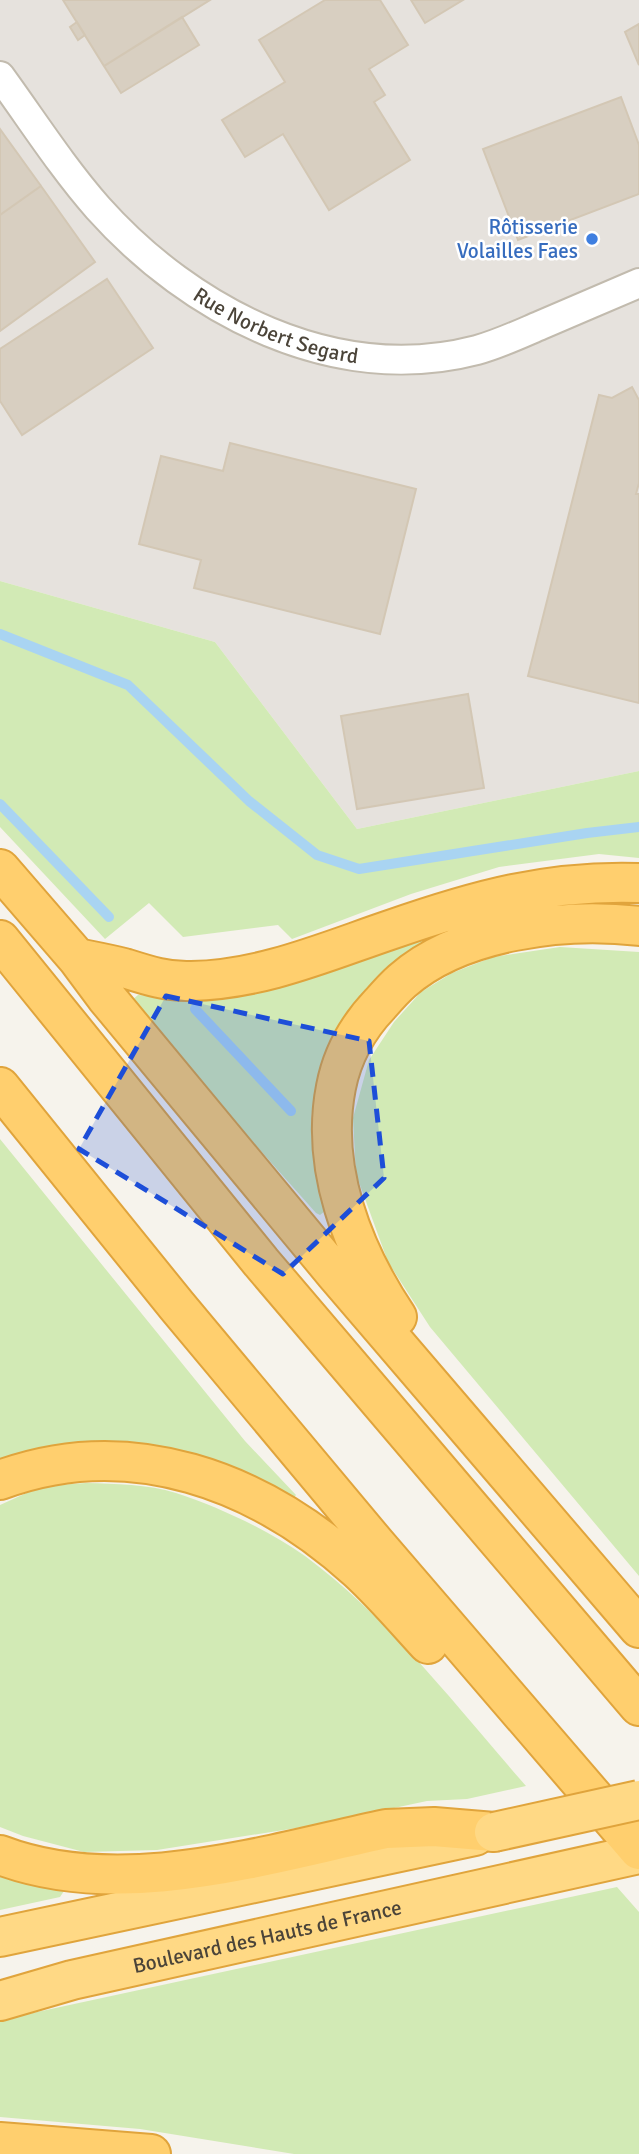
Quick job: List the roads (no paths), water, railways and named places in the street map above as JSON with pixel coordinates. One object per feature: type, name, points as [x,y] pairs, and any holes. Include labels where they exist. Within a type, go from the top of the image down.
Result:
[{"type":"highway","points":[[0,869],[77,958],[106,997],[317,1251],[639,1628]]},
{"type":"highway","points":[[77,958],[151,978],[189,982],[228,979],[269,971],[456,908],[516,892],[567,884],[639,883]]},
{"type":"highway","points":[[552,1527],[503,1454],[401,1323],[378,1288],[356,1243],[340,1193],[333,1152],[332,1115],[336,1086],[347,1050],[368,1016],[403,980],[438,957],[472,943],[514,931],[565,925],[639,926]]},
{"type":"highway","points":[[0,940],[261,1262],[639,1706]]},
{"type":"highway","points":[[0,1087],[375,1544],[639,1852]]},
{"type":"highway","points":[[0,1480],[51,1465],[111,1460],[138,1461],[189,1472],[239,1493],[293,1521],[341,1556],[379,1591],[464,1682],[540,1735]]},
{"type":"highway","points":[[0,1937],[639,1800]]},
{"type":"highway","points":[[0,1855],[37,1867],[97,1876],[188,1869],[398,1828],[434,1827],[494,1832]]},
{"type":"highway","name":"Boulevard des Hauts de France","points":[[0,2001],[72,1980],[639,1852]]},
{"type":"highway","points":[[0,1989],[72,1980]]},
{"type":"highway","points":[[0,2141],[151,2154]]},
{"type":"street","name":"Rue Norbert Segard","points":[[0,76],[98,208],[144,253],[169,274],[228,312],[304,345],[362,357],[426,358],[452,355],[503,341],[639,283]]},
{"type":"waterway","points":[[0,634],[128,685],[249,801],[317,855],[359,869],[639,827]]},
{"type":"waterway","points":[[0,804],[109,917]]},
{"type":"waterway","points":[[195,1009],[291,1111]]},
{"type":"place","name":"Rôtisserie Volailles Faes","points":[[592,239]]}]
